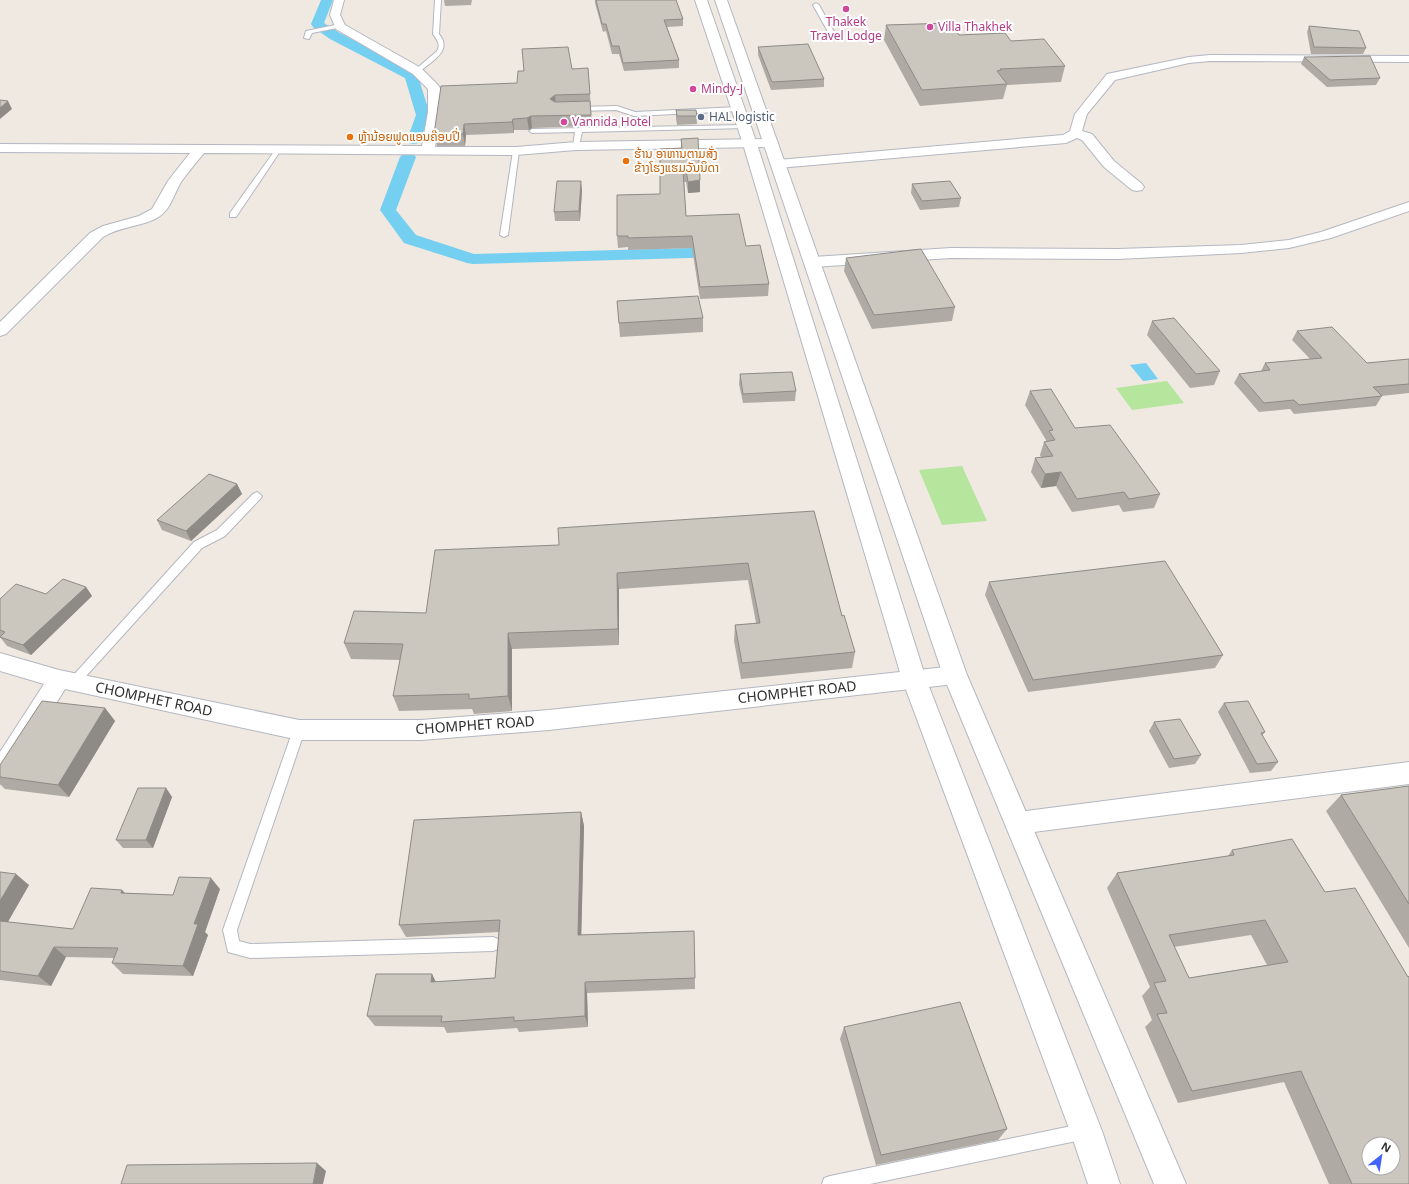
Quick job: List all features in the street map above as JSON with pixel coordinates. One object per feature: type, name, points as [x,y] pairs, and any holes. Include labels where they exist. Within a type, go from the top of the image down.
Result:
[{"type":"main road","points":[[701,0],[750,131],[914,679],[1086,1131],[1104,1184]]},
{"type":"main road","points":[[721,0],[750,131],[778,164],[955,675],[1170,1184]]},
{"type":"street","points":[[339,0],[335,15],[340,26],[378,50],[416,71],[434,88],[434,112],[428,151]]},
{"type":"street","points":[[778,164],[1066,139],[1075,133],[1079,125],[1081,114],[1111,77],[1189,60],[1210,58],[1409,59]]},
{"type":"street","points":[[0,148],[516,151],[750,131]]},
{"type":"street","points":[[1075,133],[1088,137],[1109,164],[1137,187]]},
{"type":"street","points":[[0,331],[96,236],[115,226],[144,219],[158,211],[162,207],[171,187],[200,148]]},
{"type":"street","points":[[813,262],[951,253],[1118,254],[1240,249],[1289,244],[1326,235],[1409,206]]},
{"type":"street","name":"CHOMPHET ROAD","points":[[0,662],[66,681],[299,730],[421,730],[549,720],[955,675]]},
{"type":"street","points":[[0,773],[66,681]]},
{"type":"street","points":[[1018,823],[1409,773]]},
{"type":"lane","points":[[416,71],[439,52],[442,47],[436,34],[438,0]]},
{"type":"lane","points":[[816,5],[835,39]]},
{"type":"lane","points":[[307,38],[308,32],[340,26]]},
{"type":"lane","points":[[570,109],[617,108],[631,114],[750,131]]},
{"type":"lane","points":[[576,146],[579,130]]},
{"type":"lane","points":[[532,131],[750,131]]},
{"type":"lane","points":[[233,215],[278,150]]},
{"type":"lane","points":[[504,235],[516,151]]},
{"type":"lane","points":[[66,681],[198,545],[221,533],[257,496]]},
{"type":"lane","points":[[299,730],[230,930],[233,947],[250,952],[493,944]]},
{"type":"lane","points":[[830,1184],[1086,1131]]},
{"type":"green space","points":[[1167,381],[1184,403],[1132,410],[1116,388]]},
{"type":"green space","points":[[962,466],[987,521],[942,525],[919,470]]},
{"type":"water","points":[[1146,363],[1158,379],[1143,381],[1130,365]]},
{"type":"building","points":[[596,0],[676,0],[683,19],[664,20],[679,60],[623,63],[619,46],[612,46],[606,24],[602,24]]},
{"type":"building","points":[[950,23],[959,35],[1005,33],[1011,41],[1044,39],[1065,66],[1000,69],[1001,70],[997,71],[1007,84],[922,90],[886,25]]},
{"type":"building","points":[[1309,26],[1359,31],[1366,48],[1314,47]]},
{"type":"building","points":[[808,44],[824,79],[772,82],[758,47]]},
{"type":"building","points":[[568,47],[572,69],[588,68],[590,94],[555,95],[550,99],[555,102],[590,101],[591,115],[531,116],[527,118],[513,119],[512,122],[464,124],[463,134],[434,134],[441,86],[517,83],[518,71],[524,71],[522,49]]},
{"type":"building","points":[[1370,56],[1380,78],[1330,80],[1304,57]]},
{"type":"building","points":[[0,100],[8,101],[0,108]]},
{"type":"building","points":[[676,110],[696,110],[697,116],[677,116]]},
{"type":"building","points":[[698,138],[700,180],[688,182],[686,170],[683,170],[686,216],[739,214],[746,246],[760,245],[769,284],[700,287],[692,236],[628,238],[628,236],[617,236],[617,195],[660,194],[660,149],[682,148],[681,139]]},
{"type":"building","points":[[557,181],[581,181],[579,211],[554,212]]},
{"type":"building","points":[[950,181],[961,198],[922,201],[912,184]]},
{"type":"building","points":[[921,249],[955,307],[874,315],[846,258]]},
{"type":"building","points":[[698,296],[703,318],[619,323],[617,301]]},
{"type":"building","points":[[1174,318],[1220,371],[1196,374],[1152,321]]},
{"type":"building","points":[[1332,327],[1367,363],[1409,359],[1409,384],[1373,387],[1382,396],[1299,405],[1294,400],[1264,403],[1239,374],[1270,370],[1265,363],[1322,358],[1297,331]]},
{"type":"building","points":[[792,372],[796,391],[743,394],[740,374]]},
{"type":"building","points":[[1051,389],[1075,428],[1110,425],[1160,494],[1129,499],[1124,492],[1077,499],[1061,472],[1045,474],[1035,458],[1053,456],[1044,442],[1055,440],[1049,431],[1053,430],[1030,391]]},
{"type":"building","points":[[209,474],[237,484],[186,531],[157,520]]},
{"type":"building","points":[[814,511],[842,616],[844,615],[855,652],[742,663],[735,625],[760,623],[748,563],[617,573],[618,629],[508,633],[508,696],[469,699],[469,694],[393,696],[403,644],[344,643],[354,611],[426,613],[435,550],[559,545],[558,528]]},
{"type":"building","points":[[1165,561],[1223,655],[1033,680],[989,582]]},
{"type":"building","points":[[63,579],[86,587],[23,645],[0,637],[5,632],[0,630],[0,599],[16,584],[46,594]]},
{"type":"building","points":[[42,701],[105,708],[58,785],[0,777],[0,765]]},
{"type":"building","points":[[1248,701],[1265,732],[1261,733],[1278,762],[1257,764],[1224,703]]},
{"type":"building","points":[[1180,719],[1201,755],[1174,759],[1154,722]]},
{"type":"building","points":[[1409,786],[1409,904],[1341,795]]},
{"type":"building","points":[[138,788],[166,788],[146,840],[116,840]]},
{"type":"building","points":[[581,812],[578,935],[694,931],[695,978],[585,982],[585,1016],[514,1021],[514,1017],[441,1022],[442,1016],[367,1016],[376,974],[432,974],[431,982],[495,978],[500,920],[399,925],[414,820]]},
{"type":"building","points":[[1292,839],[1325,892],[1355,888],[1408,977],[1409,976],[1409,1184],[1352,1184],[1301,1071],[1192,1091],[1157,1014],[1167,1013],[1154,983],[1166,981],[1117,873],[1234,855],[1232,850]],"holes":[[[1265,920],[1288,962],[1189,978],[1169,935]]]},
{"type":"building","points":[[0,872],[16,874],[0,901]]},
{"type":"building","points":[[179,877],[211,878],[194,924],[198,924],[183,966],[112,963],[118,948],[54,947],[38,976],[0,971],[0,921],[73,929],[91,888],[122,890],[121,893],[173,895]]},
{"type":"building","points":[[960,1002],[1007,1129],[881,1155],[844,1027]]},
{"type":"building","points":[[317,1163],[313,1184],[121,1184],[127,1165]]},
{"type":"waterway","points":[[327,0],[317,24],[335,36],[411,76],[423,115],[414,140]]},
{"type":"waterway","points":[[408,157],[388,210],[410,239],[473,259],[726,252]]},
{"type":"place","name":"Thakek Travel Lodge","points":[[846,9]]},
{"type":"place","name":"Villa Thakhek","points":[[930,27]]},
{"type":"place","name":"Mindy-J","points":[[693,89]]},
{"type":"place","name":"HAL logistic","points":[[701,117]]},
{"type":"place","name":"Vannida Hotel","points":[[564,122]]},
{"type":"place","name":"ຫຼ້ານ້ອຍຟູດແອນຄ໊ອບປີ່","points":[[350,137]]},
{"type":"place","name":"ຮ້ານ ອາຫານຕາມສັ່ງ ຂ້າງໂຮງແຮມວັນນິດາ","points":[[626,161]]}]
